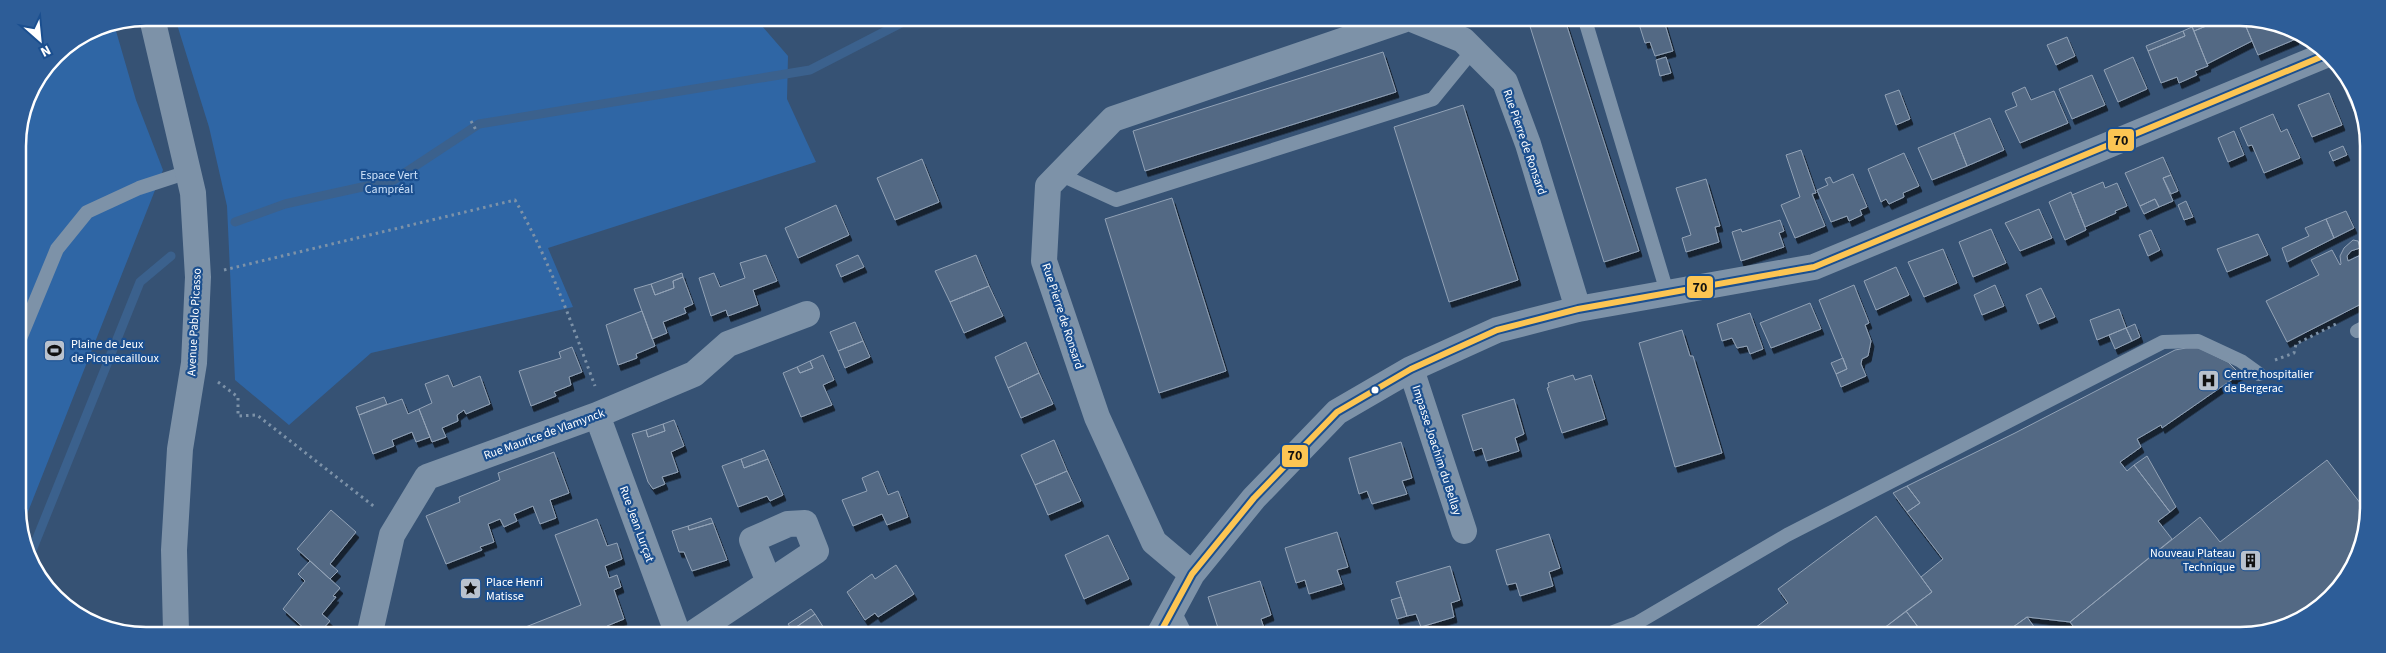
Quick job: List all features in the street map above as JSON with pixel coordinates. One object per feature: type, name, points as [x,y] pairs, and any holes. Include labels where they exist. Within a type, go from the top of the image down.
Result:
[{"type":"street","name":"Rue Pierre de Ronsard","points":[[1192,574],[1154,542],[1097,417],[1044,261],[1048,186],[1114,119],[1384,26]]},
{"type":"street","name":"Rue Pierre de Ronsard","points":[[1430,26],[1463,40],[1505,82],[1528,144],[1578,309]]},
{"type":"street","name":"Avenue Pablo Picasso","points":[[154,27],[193,193],[198,277],[194,363],[180,449],[174,550],[176,627]]},
{"type":"street","points":[[1164,627],[1192,574],[1254,498],[1337,412],[1411,369],[1497,330],[1578,309],[1814,267],[2320,57]]},
{"type":"street","name":"Rue Maurice de Vlamynck","points":[[371,627],[392,535],[427,477],[601,414],[694,374],[728,344],[807,314]]},
{"type":"street","name":"Impasse Joachim du Bellay","points":[[1411,369],[1464,531]]},
{"type":"street","name":"Rue Jean Lurçat","points":[[601,414],[675,627]]},
{"type":"street","points":[[703,627],[769,582]]},
{"type":"lane","points":[[1587,26],[1666,292]]},
{"type":"lane","points":[[1059,174],[1116,200],[1433,99],[1473,50]]},
{"type":"lane","points":[[26,323],[57,249],[87,212],[139,188],[188,172]]},
{"type":"lane","points":[[1629,626],[1638,623],[1787,535],[2163,342],[2198,341],[2241,361],[2255,371]]},
{"type":"lane","points":[[1173,609],[1182,627]]},
{"type":"path","points":[[471,122],[476,130]]},
{"type":"path","points":[[198,277],[515,200],[537,240],[561,294],[601,414]]},
{"type":"path","points":[[2255,371],[2294,353],[2296,344],[2339,322]]},
{"type":"path","points":[[194,363],[238,397],[238,416],[257,415],[398,526]]},
{"type":"green space","name":"Espace Vert Campréal","points":[[178,27],[763,27],[788,56],[787,99],[816,162],[548,248],[573,307],[371,353],[289,425],[235,380],[227,206],[209,127]]},
{"type":"green space","name":"Plaine de Jeux de Picquecailloux","points":[[116,31],[136,100],[163,170],[27,514],[27,131],[30,115],[42,86],[58,65],[65,65],[65,58],[80,46],[100,35]]},
{"type":"building","points":[[1530,26],[1567,26],[1639,251],[1604,262]]},
{"type":"building","points":[[1640,26],[1666,26],[1673,51],[1655,56],[1650,42],[1645,43]]},
{"type":"building","points":[[2192,26],[2206,26],[2194,31]]},
{"type":"building","points":[[2206,26],[2246,27],[2252,41],[2207,64],[2194,31]]},
{"type":"building","points":[[2192,27],[2208,66],[2195,71],[2197,75],[2179,83],[2177,77],[2161,83],[2148,51],[2185,36],[2183,31]]},
{"type":"building","points":[[2246,27],[2271,30],[2295,39],[2258,55]]},
{"type":"building","points":[[2183,31],[2185,36],[2148,51],[2146,46]]},
{"type":"building","points":[[2067,37],[2075,56],[2056,65],[2047,45]]},
{"type":"building","points":[[1383,52],[1396,92],[1145,171],[1133,131]]},
{"type":"building","points":[[1666,57],[1671,73],[1660,76],[1656,60]]},
{"type":"building","points":[[2133,57],[2147,89],[2118,102],[2104,70]]},
{"type":"building","points":[[2092,75],[2105,105],[2072,119],[2059,89]]},
{"type":"building","points":[[2025,87],[2031,100],[2054,91],[2068,123],[2020,143],[2005,111],[2017,106],[2012,93]]},
{"type":"building","points":[[1899,90],[1910,119],[1896,125],[1885,95]]},
{"type":"building","points":[[2329,93],[2342,125],[2312,137],[2298,105]]},
{"type":"building","points":[[1463,105],[1518,280],[1449,302],[1394,127]]},
{"type":"building","points":[[2273,114],[2281,132],[2287,129],[2300,158],[2264,173],[2252,145],[2248,146],[2240,128]]},
{"type":"building","points":[[1990,118],[2004,150],[1967,166],[1954,133]]},
{"type":"building","points":[[2234,131],[2244,155],[2228,162],[2218,138]]},
{"type":"building","points":[[1954,133],[1967,166],[1932,180],[1918,148]]},
{"type":"building","points":[[2343,146],[2347,155],[2333,161],[2329,152]]},
{"type":"building","points":[[1801,150],[1816,193],[1812,194],[1825,226],[1795,238],[1781,205],[1800,197],[1786,155]]},
{"type":"building","points":[[1904,153],[1919,186],[1903,193],[1904,197],[1889,204],[1886,199],[1881,202],[1868,169]]},
{"type":"building","points":[[2163,157],[2171,175],[2163,178],[2173,201],[2159,207],[2155,199],[2140,206],[2125,173]]},
{"type":"building","points":[[922,159],[939,202],[895,220],[877,178]]},
{"type":"building","points":[[1853,174],[1867,207],[1860,210],[1862,215],[1849,221],[1847,216],[1831,222],[1817,190],[1828,185],[1825,179],[1830,177],[1833,183]]},
{"type":"building","points":[[2171,175],[2178,191],[2171,194],[2163,178]]},
{"type":"building","points":[[1706,179],[1720,226],[1715,227],[1719,242],[1686,252],[1682,238],[1691,235],[1676,188]]},
{"type":"building","points":[[2103,182],[2105,188],[2117,183],[2127,206],[2085,227],[2072,195]]},
{"type":"building","points":[[2071,192],[2086,230],[2065,240],[2049,202]]},
{"type":"building","points":[[1172,198],[1226,371],[1159,393],[1105,219]]},
{"type":"building","points":[[2155,199],[2159,207],[2144,214],[2140,206]]},
{"type":"building","points":[[2186,201],[2193,217],[2184,220],[2178,205]]},
{"type":"building","points":[[836,205],[849,235],[798,258],[785,228]]},
{"type":"building","points":[[2039,209],[2052,238],[2020,251],[2005,223]]},
{"type":"building","points":[[2346,211],[2354,228],[2334,238],[2326,219]]},
{"type":"building","points":[[2326,219],[2334,238],[2287,262],[2282,248],[2309,236],[2305,228]]},
{"type":"building","points":[[1780,220],[1784,231],[1779,233],[1784,247],[1741,261],[1732,232],[1741,229],[1742,232]]},
{"type":"building","points":[[1991,229],[2006,263],[1973,277],[1959,242]]},
{"type":"building","points":[[2151,230],[2160,250],[2148,256],[2139,235]]},
{"type":"building","points":[[2258,234],[2268,255],[2227,272],[2217,249]]},
{"type":"building","points":[[2353,240],[2358,241],[2360,248],[2351,251],[2347,256],[2348,261],[2360,255],[2360,305],[2287,342],[2266,301],[2319,275],[2311,260],[2332,250],[2340,265],[2340,256],[2344,248]]},
{"type":"building","points":[[1943,249],[1957,283],[1924,297],[1908,262]]},
{"type":"building","points":[[766,255],[777,281],[753,290],[758,305],[728,316],[726,310],[711,316],[699,278],[714,273],[720,287],[745,278],[740,263]]},
{"type":"building","points":[[858,255],[864,267],[841,277],[836,265]]},
{"type":"building","points":[[976,255],[989,286],[950,302],[935,271]]},
{"type":"building","points":[[1896,267],[1909,295],[1876,310],[1864,281]]},
{"type":"building","points":[[682,273],[683,277],[673,281],[674,288],[655,295],[651,284]]},
{"type":"building","points":[[683,277],[693,304],[684,308],[686,313],[663,322],[667,333],[652,339],[634,289],[651,284],[655,295],[674,288],[673,281]]},
{"type":"building","points":[[1854,285],[1869,323],[1865,325],[1871,341],[1868,356],[1862,359],[1861,364],[1866,376],[1841,387],[1836,374],[1847,369],[1819,300]]},
{"type":"building","points":[[1995,285],[2004,306],[1982,315],[1974,295]]},
{"type":"building","points":[[989,286],[1003,316],[964,333],[950,302]]},
{"type":"building","points":[[2041,288],[2055,317],[2038,324],[2026,295]]},
{"type":"building","points":[[1810,303],[1821,329],[1771,348],[1760,323]]},
{"type":"building","points":[[2119,309],[2126,328],[2097,340],[2090,320]]},
{"type":"building","points":[[642,311],[655,346],[636,354],[637,358],[618,365],[606,325]]},
{"type":"building","points":[[1750,313],[1763,349],[1750,354],[1747,346],[1737,348],[1732,338],[1722,341],[1717,324]]},
{"type":"building","points":[[855,322],[863,341],[838,351],[830,332]]},
{"type":"building","points":[[2135,324],[2140,337],[2132,341],[2126,328]]},
{"type":"building","points":[[2126,328],[2132,341],[2115,349],[2109,335]]},
{"type":"building","points":[[1682,330],[1690,356],[1693,356],[1722,453],[1675,467],[1639,343]]},
{"type":"building","points":[[863,341],[870,357],[845,368],[838,351]]},
{"type":"building","points":[[1026,342],[1039,373],[1008,388],[995,357]]},
{"type":"building","points":[[572,347],[582,372],[569,377],[571,385],[554,392],[556,396],[531,406],[519,371],[561,358],[559,352]]},
{"type":"building","points":[[2199,348],[2228,362],[2240,374],[2162,428],[2161,425],[2137,439],[2141,447],[2120,462],[2127,471],[2134,465],[2170,512],[2158,521],[2172,539],[2070,622],[2027,617],[2014,626],[1917,626],[1906,611],[1932,592],[1921,577],[1943,559],[1907,512],[1920,503],[1907,486],[2015,433],[2175,350]]},
{"type":"building","points":[[823,355],[834,380],[823,385],[832,405],[801,417],[783,373],[797,367],[800,373],[813,368],[810,361]]},
{"type":"building","points":[[1843,358],[1847,369],[1836,374],[1831,363]]},
{"type":"building","points":[[810,361],[813,368],[800,373],[797,367]]},
{"type":"building","points":[[1039,373],[1053,404],[1021,418],[1008,388]]},
{"type":"building","points":[[448,375],[453,387],[480,376],[490,404],[466,414],[464,410],[457,415],[458,421],[442,428],[446,437],[432,442],[419,409],[432,403],[425,384]]},
{"type":"building","points":[[1573,375],[1575,380],[1591,375],[1605,419],[1562,433],[1547,388],[1549,387],[1548,383]]},
{"type":"building","points":[[384,397],[387,404],[359,415],[356,407]]},
{"type":"building","points":[[402,399],[408,414],[419,409],[430,437],[416,442],[412,432],[392,440],[394,446],[373,454],[359,415]]},
{"type":"building","points":[[1514,399],[1524,434],[1515,438],[1519,451],[1486,461],[1482,448],[1473,451],[1462,415]]},
{"type":"building","points":[[674,420],[684,446],[671,452],[678,472],[662,477],[665,484],[653,489],[648,482],[632,434],[646,430],[648,437],[665,431],[663,424]]},
{"type":"building","points":[[663,424],[665,431],[648,437],[646,430]]},
{"type":"building","points":[[1054,440],[1067,471],[1035,485],[1021,455]]},
{"type":"building","points":[[1401,442],[1412,478],[1402,481],[1407,494],[1372,504],[1367,491],[1359,494],[1349,458]]},
{"type":"building","points":[[764,450],[768,459],[744,468],[741,459]]},
{"type":"building","points":[[554,452],[569,493],[550,500],[556,518],[540,524],[533,506],[514,514],[517,521],[504,527],[500,519],[488,524],[494,542],[480,547],[482,550],[446,564],[426,516],[460,502],[459,497],[500,480],[498,473]]},
{"type":"building","points":[[2147,456],[2176,507],[2170,512],[2134,465]]},
{"type":"building","points":[[741,459],[744,468],[768,459],[783,495],[770,501],[767,496],[738,507],[722,466]]},
{"type":"building","name":"Nouveau Plateau Technique","points":[[2327,460],[2360,503],[2356,538],[2344,567],[2325,592],[2306,607],[2286,618],[2255,626],[2073,626],[2070,622],[2200,517],[2220,542]]},
{"type":"building","points":[[878,471],[888,495],[898,491],[908,517],[887,525],[882,514],[853,526],[842,500],[867,491],[862,478]]},
{"type":"building","points":[[1067,471],[1081,501],[1048,515],[1035,485]]},
{"type":"building","points":[[1907,486],[1920,503],[1907,512],[1893,493]]},
{"type":"building","points":[[331,510],[356,532],[330,564],[338,571],[330,579],[297,549]]},
{"type":"building","points":[[1876,516],[1932,592],[1887,626],[1757,626],[1788,603],[1778,589]]},
{"type":"building","points":[[711,518],[713,523],[689,530],[688,526]]},
{"type":"building","points":[[597,519],[607,546],[617,543],[622,559],[605,566],[609,578],[617,575],[621,587],[614,590],[624,619],[607,627],[526,627],[581,605],[555,535]]},
{"type":"building","points":[[713,523],[727,560],[692,571],[684,552],[679,552],[672,531],[688,526],[689,530]]},
{"type":"building","points":[[1337,532],[1348,567],[1337,570],[1342,584],[1309,594],[1305,580],[1296,583],[1285,548]]},
{"type":"building","points":[[1549,534],[1560,568],[1549,572],[1553,586],[1520,596],[1516,583],[1507,585],[1496,550]]},
{"type":"building","points":[[1108,535],[1129,579],[1084,599],[1065,555]]},
{"type":"building","points":[[310,561],[340,588],[333,596],[336,597],[322,614],[330,621],[325,627],[302,627],[283,609],[305,581],[298,574]]},
{"type":"building","points":[[896,565],[914,594],[878,617],[875,613],[865,620],[847,592],[872,574],[875,579]]},
{"type":"building","points":[[1450,566],[1460,600],[1451,603],[1454,617],[1421,626],[1416,614],[1407,616],[1396,582]]},
{"type":"building","points":[[1260,581],[1271,615],[1261,619],[1263,626],[1218,626],[1208,597]]},
{"type":"building","points":[[1401,597],[1407,616],[1397,619],[1391,600]]},
{"type":"building","points":[[811,609],[815,614],[797,627],[790,627],[788,624]]},
{"type":"building","points":[[1906,611],[1917,626],[1886,626]]},
{"type":"building","points":[[815,614],[823,627],[797,627]]},
{"type":"building","points":[[2027,617],[2034,626],[2014,626]]},
{"type":"waterway","points":[[235,222],[285,204],[394,180],[479,124],[810,70],[894,27]]},
{"type":"waterway","points":[[33,548],[140,282],[171,256]]},
{"type":"transit line","name":"70","points":[[1164,627],[1192,574],[1254,498],[1337,412],[1411,369],[1497,330],[1578,309],[1814,267],[2320,57]]},
{"type":"place","name":"Plaine de Jeux de Picquecailloux","points":[[55,351]]},
{"type":"place","name":"Centre hospitalier de Bergerac","points":[[2208,381]]},
{"type":"place","name":"Nouveau Plateau Technique","points":[[2251,560]]},
{"type":"place","name":"Place Henri Matisse","points":[[470,589]]}]
